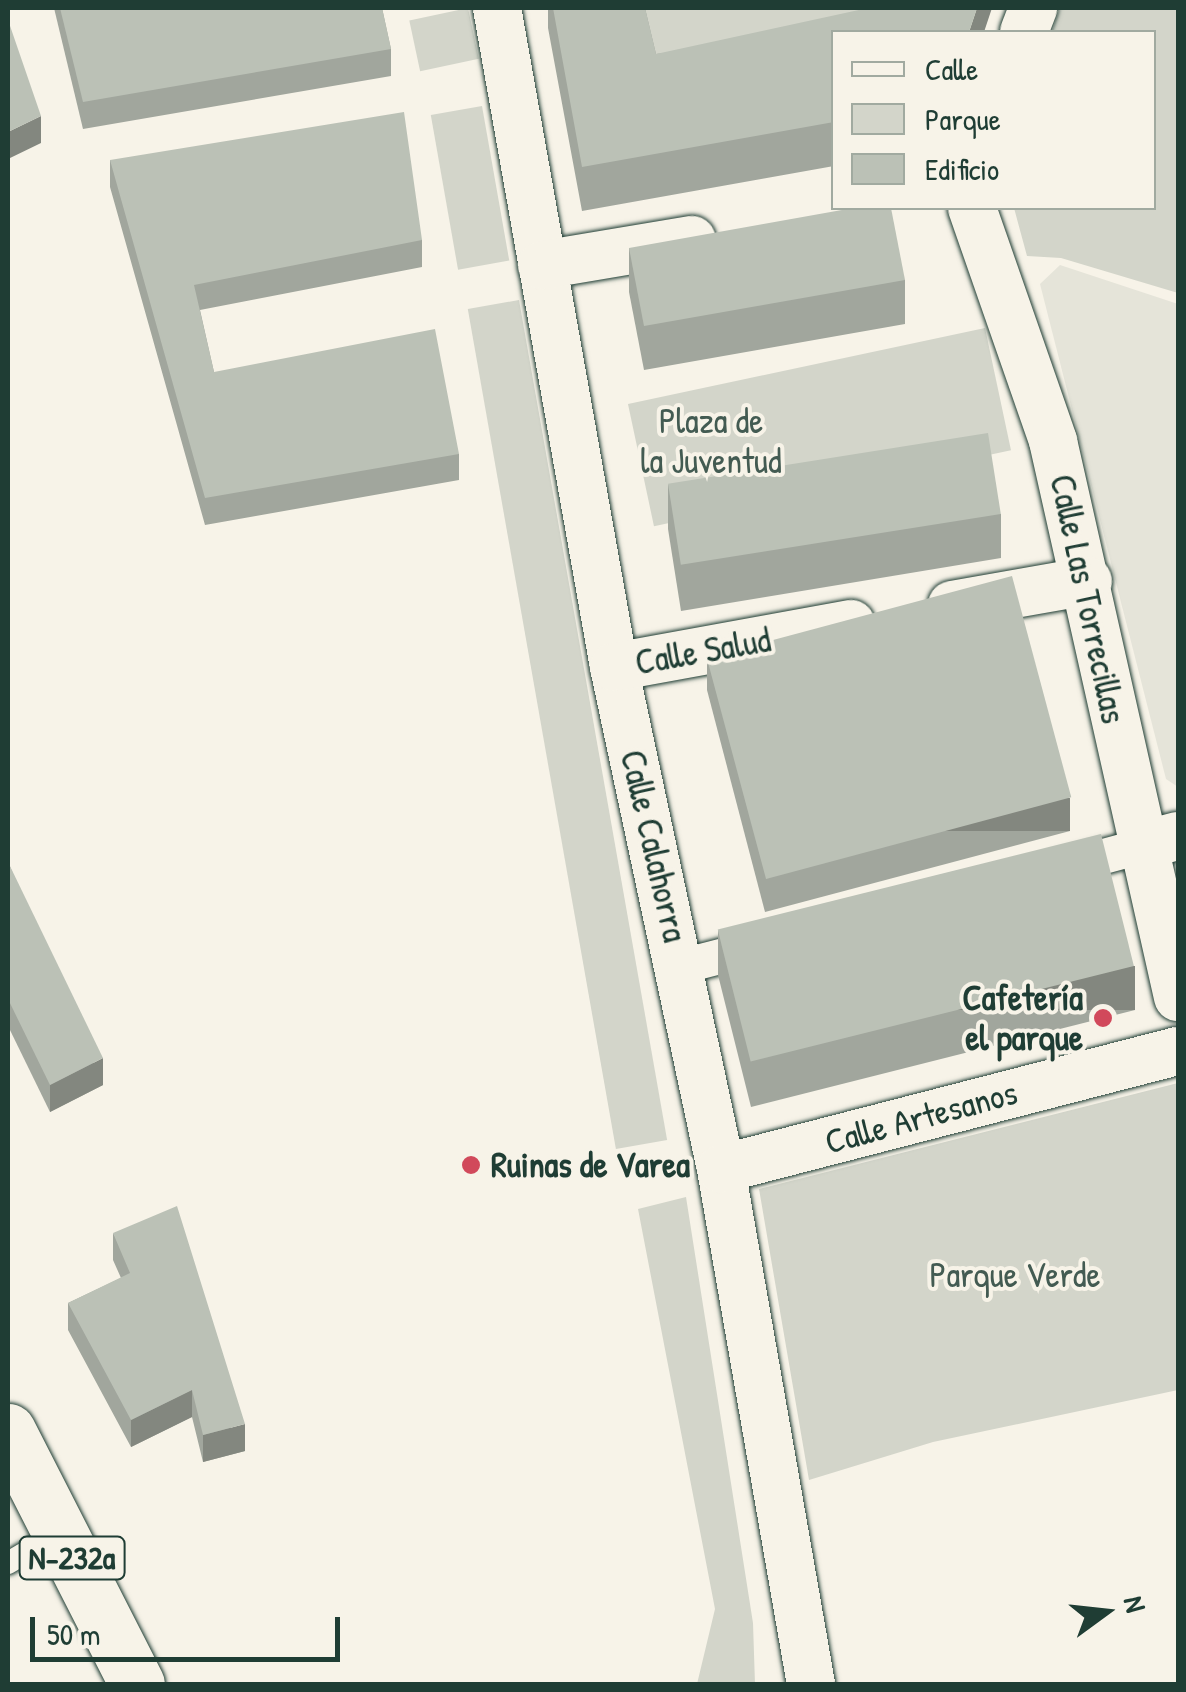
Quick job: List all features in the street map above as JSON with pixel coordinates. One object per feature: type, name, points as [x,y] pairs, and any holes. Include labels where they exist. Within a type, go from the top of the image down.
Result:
[{"type":"main road","name":"N-232a","points":[[8,1432],[137,1684]]},
{"type":"street","name":"Calle Calahorra","points":[[497,8],[614,667],[681,966],[721,1169],[811,1684]]},
{"type":"street","name":"Calle Las Torrecillas","points":[[973,210],[1053,440],[1159,841],[1178,997]]},
{"type":"street","points":[[542,265],[732,233]]},
{"type":"street","name":"Calle Salud","points":[[614,667],[1088,581]]},
{"type":"street","points":[[1019,878],[1159,841]]},
{"type":"street","points":[[681,966],[795,936]]},
{"type":"street","name":"Calle Artesanos","points":[[721,1169],[1178,1050]]},
{"type":"lane","points":[[8,1563],[60,1533]]},
{"type":"shaded area","points":[[1060,265],[1178,304],[1178,787],[1166,779],[1040,284]]},
{"type":"green space","points":[[468,8],[479,59],[420,71],[409,20]]},
{"type":"green space","points":[[609,8],[890,8],[831,30],[656,98]]},
{"type":"green space","points":[[1060,8],[1178,8],[1178,293],[1061,258],[1027,256],[1015,210],[1156,210],[1156,30],[1053,30]]},
{"type":"green space","points":[[482,106],[509,261],[458,270],[431,115]]},
{"type":"green space","points":[[519,300],[667,1140],[616,1149],[468,309]]},
{"type":"green space","name":"Plaza de la Juventud","points":[[985,328],[1011,450],[654,526],[628,404]]},
{"type":"green space","name":"Parque Verde","points":[[1178,1083],[1178,1390],[933,1442],[809,1480],[759,1189]]},
{"type":"green space","points":[[686,1197],[753,1623],[755,1684],[697,1684],[715,1609],[638,1209]]},
{"type":"building","points":[[60,8],[382,8],[391,49],[83,102]]},
{"type":"building","points":[[553,8],[645,8],[656,54],[868,8],[977,8],[970,30],[831,30],[831,123],[582,167]]},
{"type":"building","points":[[8,20],[41,116],[8,132]]},
{"type":"building","points":[[404,112],[422,240],[194,285],[214,372],[435,329],[459,454],[205,498],[110,160]]},
{"type":"building","points":[[842,210],[891,210],[905,280],[644,326],[629,248]]},
{"type":"building","points":[[988,433],[1001,514],[681,565],[668,484]]},
{"type":"building","points":[[1012,576],[1071,797],[766,879],[707,658]]},
{"type":"building","points":[[1101,834],[1134,966],[751,1062],[718,930]]},
{"type":"building","points":[[8,862],[103,1058],[50,1085],[8,999]]},
{"type":"building","points":[[177,1206],[245,1424],[203,1435],[192,1390],[131,1420],[68,1303],[130,1273],[113,1233]]},
{"type":"place","name":"Cafetería el parque","points":[[1103,1018]]},
{"type":"place","name":"Ruinas de Varea","points":[[471,1165]]}]
